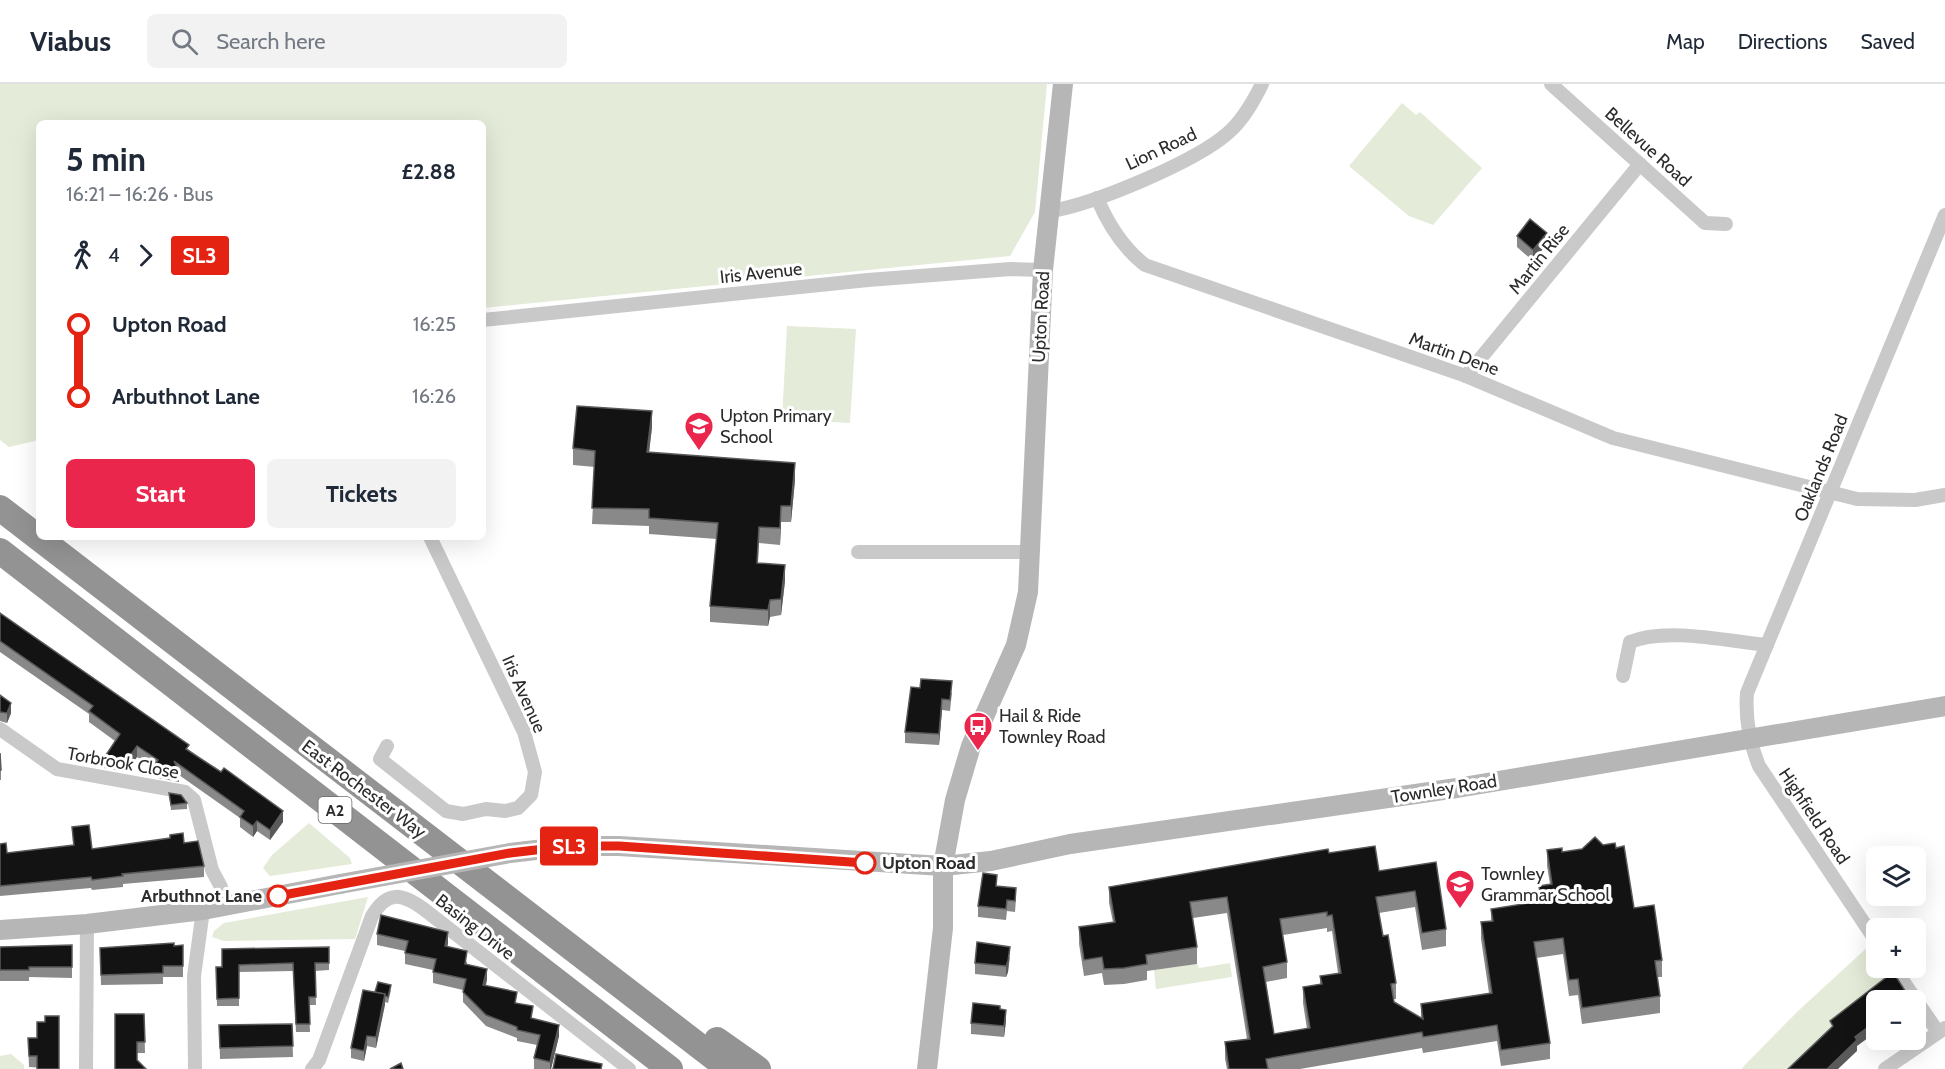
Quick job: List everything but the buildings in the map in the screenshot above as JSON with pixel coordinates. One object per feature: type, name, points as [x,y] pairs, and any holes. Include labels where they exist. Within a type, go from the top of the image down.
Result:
[{"type":"highway","name":"East Rochester Way","points":[[0,508],[36,536]]},
{"type":"highway","name":"East Rochester Way","points":[[42,540],[665,1017],[729,1069]]},
{"type":"highway","name":"East Rochester Way","points":[[0,550],[670,1069]]},
{"type":"highway","name":"A2","points":[[665,1017],[721,1042],[758,1069]]},
{"type":"street","name":"Upton Road","points":[[927,1069],[943,928],[943,867],[955,800],[971,746],[1016,645],[1028,592],[1043,270],[1063,84]]},
{"type":"street","name":"Lion Road","points":[[1051,211],[1072,208],[1097,198],[1210,146],[1243,117],[1262,84]]},
{"type":"street","name":"Bellevue Road","points":[[1551,84],[1705,223],[1726,224]]},
{"type":"street","name":"Martin Rise","points":[[1466,376],[1640,164]]},
{"type":"street","name":"Martin Dene","points":[[1097,198],[1107,221],[1134,257],[1145,266],[1466,376],[1613,438],[1857,499],[1893,501],[1945,495]]},
{"type":"street","name":"Oaklands Road","points":[[1749,738],[1747,693],[1945,215]]},
{"type":"street","name":"Iris Avenue","points":[[486,320],[868,280],[1011,269],[1043,270]]},
{"type":"street","name":"Iris Avenue","points":[[387,746],[380,759],[446,811],[463,814],[486,809],[505,811],[518,808],[531,795],[535,772],[524,732],[431,540]]},
{"type":"street","points":[[858,552],[1031,552]]},
{"type":"street","points":[[1623,676],[1630,642],[1645,635],[1668,634],[1767,645]]},
{"type":"street","name":"Townley Road","points":[[943,867],[991,861],[1070,844],[1457,788],[1945,705]]},
{"type":"street","name":"Torbrook Close","points":[[0,729],[57,769],[185,792],[194,800],[212,870],[221,887]]},
{"type":"street","name":"Highfield Road","points":[[1749,738],[1759,766],[1866,926]]},
{"type":"street","points":[[0,930],[87,924],[203,910],[510,853],[570,846],[619,846],[943,867]]},
{"type":"street","name":"Basing Drive","points":[[312,1069],[319,1060],[372,916],[378,906],[389,897],[399,896],[411,900],[425,910],[629,1069]]},
{"type":"street","points":[[195,1069],[194,976],[203,910]]},
{"type":"street","points":[[86,1069],[87,924]]},
{"type":"street","points":[[1885,1069],[1941,1030],[1902,978]]},
{"type":"green space","points":[[0,84],[1047,84],[1035,212],[1010,256],[486,308],[486,120],[36,120],[36,441],[9,447],[0,440]]},
{"type":"green space","points":[[1402,103],[1416,115],[1420,112],[1482,168],[1433,225],[1409,216],[1349,166]]},
{"type":"green space","points":[[787,326],[856,329],[850,423],[782,419]]},
{"type":"green space","points":[[309,823],[350,858],[352,864],[270,876],[263,868],[272,855]]},
{"type":"green space","points":[[368,897],[355,939],[224,941],[212,937],[214,931],[224,923]]},
{"type":"green space","points":[[1866,949],[1866,978],[1897,978],[1906,990],[1866,990],[1866,1010],[1797,1069],[1741,1069],[1798,1011]]},
{"type":"green space","points":[[1230,963],[1232,977],[1156,989],[1154,970],[1197,964],[1199,968]]},
{"type":"green space","points":[[11,1054],[24,1065],[24,1069],[0,1069],[0,1056]]},
{"type":"bus line","name":"SL3","points":[[278,896],[510,853],[570,846],[619,846],[865,863]]},
{"type":"place","name":"Upton Primary School","points":[[699,452]]},
{"type":"place","name":"Hail & Ride Townley Road","points":[[978,752]]},
{"type":"place","name":"Upton Road","points":[[865,863]]},
{"type":"place","name":"Arbuthnot Lane","points":[[278,896]]},
{"type":"place","name":"Townley Grammar School","points":[[1460,910]]}]
